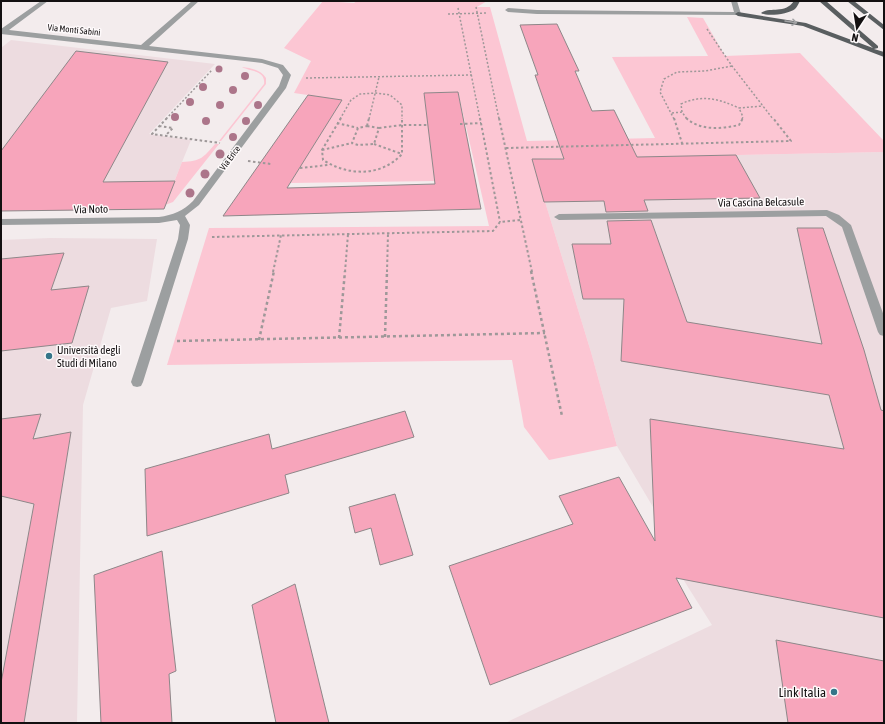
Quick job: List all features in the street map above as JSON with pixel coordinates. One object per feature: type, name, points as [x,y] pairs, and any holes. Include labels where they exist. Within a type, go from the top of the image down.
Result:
[{"type":"main road","points":[[738,14],[775,13],[792,8],[798,2],[797,1]]},
{"type":"main road","points":[[822,1],[884,55]]},
{"type":"main road","points":[[850,1],[884,28]]},
{"type":"main road","points":[[738,14],[804,24],[884,55]]},
{"type":"street","name":"Via Monti Sabini","points":[[2,32],[45,1]]},
{"type":"street","points":[[143,47],[196,1]]},
{"type":"street","points":[[734,1],[738,14]]},
{"type":"street","points":[[508,10],[537,12],[721,10],[738,14]]},
{"type":"street","name":"Via Monti Sabini","points":[[2,32],[143,47]]},
{"type":"street","name":"Via Erice","points":[[143,47],[268,62],[283,69],[287,75],[286,82],[282,88],[197,202],[191,209],[180,215]]},
{"type":"street","name":"Via Cascina Belcasule","points":[[559,217],[826,213],[836,217],[846,226],[884,332]]},
{"type":"street","points":[[137,382],[183,239],[185,225],[180,215]]},
{"type":"street","name":"Via Noto","points":[[1,222],[152,220],[166,219],[180,215]]},
{"type":"path","points":[[476,7],[562,416]]},
{"type":"path","points":[[458,8],[500,222]]},
{"type":"path","points":[[448,14],[488,14]]},
{"type":"path","points":[[506,148],[791,141],[732,66],[707,29]]},
{"type":"path","points":[[682,144],[676,122],[660,92],[664,79],[677,72],[705,71],[732,66]]},
{"type":"path","points":[[212,69],[152,134],[223,143]]},
{"type":"path","points":[[306,78],[472,75]]},
{"type":"path","points":[[367,126],[380,77]]},
{"type":"path","points":[[376,93],[390,95],[402,105],[402,154],[397,161],[367,172],[340,169],[329,165],[323,160],[322,150],[337,123],[351,100],[360,94],[376,93]]},
{"type":"path","points":[[739,108],[743,117],[738,125],[725,128],[710,128],[695,125],[687,119],[682,112],[681,104],[698,97],[713,98],[739,108],[763,106]]},
{"type":"path","points":[[672,113],[682,112]]},
{"type":"path","points":[[337,123],[358,128],[367,126],[379,128],[402,125],[428,125]]},
{"type":"path","points":[[460,124],[481,123]]},
{"type":"path","points":[[159,126],[173,128],[166,135]]},
{"type":"path","points":[[352,143],[358,128]]},
{"type":"path","points":[[374,144],[379,128]]},
{"type":"path","points":[[322,150],[352,143],[358,146],[374,144],[402,154]]},
{"type":"path","points":[[247,161],[271,164]]},
{"type":"path","points":[[300,168],[329,165]]},
{"type":"path","points":[[212,237],[493,231],[500,222],[521,220]]},
{"type":"path","points":[[386,337],[388,233]]},
{"type":"path","points":[[339,338],[348,234]]},
{"type":"path","points":[[259,340],[281,235]]},
{"type":"path","points":[[177,341],[545,333]]},
{"type":"shaded area","points":[[323,1],[354,3],[357,1],[487,1],[477,7],[490,7],[527,141],[655,138],[612,57],[708,56],[687,17],[703,18],[725,56],[800,53],[884,141],[884,152],[532,159],[591,352],[617,446],[549,460],[524,427],[512,360],[167,365],[209,228],[489,226],[458,92],[424,93],[435,181],[290,183],[342,100],[294,93],[311,61],[284,48]]},
{"type":"shaded area","points":[[11,40],[215,64],[149,134],[191,140],[163,209],[1,211],[1,48]]},
{"type":"shaded area","points":[[242,67],[259,71],[266,78],[266,84],[221,141],[219,141],[264,84],[264,79],[260,74]]},
{"type":"shaded area","points":[[215,144],[219,144],[173,202],[165,205],[182,162],[198,160]]},
{"type":"shaded area","points":[[884,152],[884,723],[505,723],[712,625],[681,576],[663,524],[617,446],[591,352],[532,159]]},
{"type":"shaded area","points":[[50,238],[157,239],[147,301],[111,308],[83,405],[77,723],[1,723],[1,240]]},
{"type":"building","points":[[557,24],[579,71],[575,71],[592,111],[614,110],[637,157],[736,155],[760,198],[644,200],[648,211],[606,212],[604,201],[544,202],[532,159],[564,159],[535,75],[538,75],[520,25]]},
{"type":"building","points":[[76,51],[168,62],[103,182],[175,181],[164,209],[1,211],[1,151]]},
{"type":"building","points":[[458,92],[481,209],[223,216],[308,95],[342,100],[287,188],[435,184],[424,93]]},
{"type":"building","points":[[651,220],[687,322],[822,344],[797,228],[823,228],[864,350],[881,410],[884,411],[884,618],[676,578],[692,608],[490,685],[449,566],[573,524],[559,496],[619,477],[655,541],[650,419],[844,449],[829,395],[621,361],[624,299],[583,299],[572,244],[611,244],[607,221]]},
{"type":"building","points":[[64,253],[51,290],[89,286],[72,343],[1,351],[1,259]]},
{"type":"building","points":[[405,411],[414,437],[285,475],[289,493],[147,536],[145,469],[269,434],[272,449]]},
{"type":"building","points":[[41,414],[33,439],[71,432],[24,723],[1,723],[1,683],[34,504],[1,496],[1,419]]},
{"type":"building","points":[[395,494],[413,555],[380,565],[371,528],[355,533],[349,507]]},
{"type":"building","points":[[162,551],[176,671],[169,674],[172,723],[101,723],[94,575]]},
{"type":"building","points":[[295,584],[329,723],[276,723],[252,605]]},
{"type":"building","name":"Link Italia","points":[[776,640],[884,661],[884,723],[788,723]]},
{"type":"place","name":"Università degli Studi di Milano","points":[[49,356]]},
{"type":"place","name":"Link Italia","points":[[834,692]]}]
